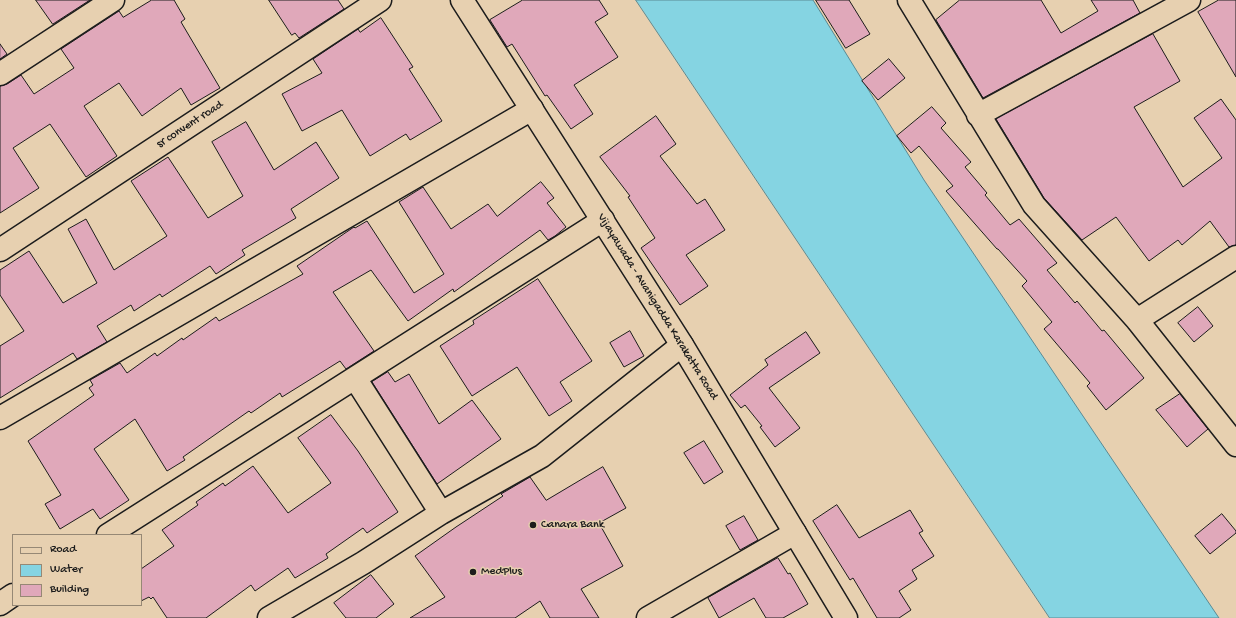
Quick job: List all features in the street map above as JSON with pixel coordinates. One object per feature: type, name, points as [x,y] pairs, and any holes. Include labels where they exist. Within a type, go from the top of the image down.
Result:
[{"type":"street","points":[[0,74],[113,0]]},
{"type":"street","name":"sr convent road","points":[[0,250],[380,0]]},
{"type":"street","name":"Vijayawada - Avanigadda Karakatta Road","points":[[462,0],[682,345],[846,618]]},
{"type":"street","points":[[909,0],[1034,205],[1137,320],[1236,444]]},
{"type":"street","points":[[978,115],[1189,0]]},
{"type":"street","points":[[0,418],[532,109]]},
{"type":"street","points":[[110,534],[603,220]]},
{"type":"street","points":[[1137,320],[1236,257]]},
{"type":"street","points":[[269,618],[363,563],[441,513],[542,456],[682,345]]},
{"type":"street","points":[[355,378],[441,513]]},
{"type":"street","points":[[648,618],[795,533]]},
{"type":"street","points":[[0,604],[12,596]]},
{"type":"water","points":[[636,0],[813,0],[924,180],[1219,618],[1050,618]]},
{"type":"building","points":[[36,0],[90,0],[53,24]]},
{"type":"building","points":[[152,0],[174,0],[185,19],[181,22],[220,88],[191,105],[181,88],[142,116],[119,83],[84,106],[117,156],[86,177],[50,124],[13,148],[39,188],[0,213],[0,86],[7,84],[21,75],[34,94],[74,68],[61,49],[119,11],[123,17]]},
{"type":"building","points":[[269,0],[338,0],[344,9],[299,38],[295,33],[292,35]]},
{"type":"building","points":[[523,0],[599,0],[608,14],[595,22],[618,57],[574,85],[593,114],[571,129],[547,95],[545,96],[512,44],[507,47],[490,20]]},
{"type":"building","points":[[816,0],[849,0],[870,34],[846,48]]},
{"type":"building","points":[[960,0],[1041,0],[1061,33],[1098,11],[1091,0],[1133,0],[1140,13],[983,98],[936,20]]},
{"type":"building","points":[[1219,0],[1236,0],[1236,77],[1198,12]]},
{"type":"building","points":[[381,18],[413,67],[409,69],[442,121],[410,140],[406,134],[370,156],[342,110],[302,131],[282,94],[322,73],[313,59],[358,29],[360,32]]},
{"type":"building","points":[[1153,34],[1180,81],[1134,107],[1183,187],[1222,158],[1194,118],[1221,99],[1236,120],[1236,245],[1229,247],[1210,221],[1182,245],[1178,240],[1149,261],[1116,217],[1082,240],[1044,198],[996,119]]},
{"type":"building","points":[[0,44],[7,54],[0,59]]},
{"type":"building","points":[[889,59],[905,78],[878,100],[862,81]]},
{"type":"building","points":[[932,107],[946,123],[941,128],[971,162],[965,167],[987,193],[985,195],[1010,225],[1019,219],[1057,263],[1047,270],[1075,303],[1077,301],[1102,331],[1104,330],[1144,378],[1106,410],[1087,386],[1090,383],[1044,329],[1052,322],[1022,286],[1027,281],[946,191],[953,186],[919,146],[911,153],[897,136]]},
{"type":"building","points":[[656,116],[676,144],[660,156],[697,204],[705,199],[725,230],[686,255],[708,286],[680,305],[641,248],[655,238],[628,197],[630,196],[600,157]]},
{"type":"building","points":[[246,122],[274,170],[316,142],[339,178],[291,209],[296,218],[242,250],[245,255],[216,274],[210,266],[162,297],[160,294],[134,311],[131,305],[97,326],[107,342],[77,359],[73,353],[0,398],[0,346],[24,331],[0,295],[0,270],[29,251],[63,303],[97,283],[68,229],[86,219],[114,270],[167,236],[131,181],[168,157],[208,218],[243,196],[212,142]]},
{"type":"building","points":[[541,182],[554,198],[547,203],[566,227],[555,236],[548,240],[540,230],[454,292],[453,289],[408,321],[371,270],[333,292],[374,351],[346,369],[340,361],[282,397],[280,393],[251,413],[249,411],[183,457],[185,460],[167,471],[135,419],[94,449],[129,500],[100,519],[93,509],[60,529],[45,504],[61,495],[28,441],[94,395],[89,388],[93,385],[90,380],[120,363],[127,373],[155,353],[157,356],[182,338],[183,340],[216,317],[219,321],[303,274],[297,266],[354,227],[355,228],[367,221],[414,293],[444,274],[399,202],[423,187],[451,229],[488,204],[497,216]]},
{"type":"building","points":[[538,279],[592,361],[560,382],[572,401],[549,416],[517,367],[472,396],[440,346],[474,324],[473,321]]},
{"type":"building","points":[[1198,307],[1213,326],[1194,342],[1178,323]]},
{"type":"building","points":[[630,331],[644,356],[624,367],[610,343]]},
{"type":"building","points":[[806,332],[820,353],[769,388],[800,428],[775,447],[760,427],[762,426],[745,405],[741,408],[730,395],[768,365],[765,360]]},
{"type":"building","points":[[388,372],[395,382],[409,374],[439,424],[472,400],[501,439],[437,484],[372,382]]},
{"type":"building","points":[[1180,394],[1208,429],[1187,447],[1156,410]]},
{"type":"building","points":[[331,415],[358,451],[398,512],[367,533],[363,528],[326,554],[328,558],[295,578],[288,568],[255,591],[251,585],[206,618],[167,618],[153,597],[151,599],[149,597],[142,600],[142,568],[174,546],[162,530],[198,505],[196,502],[223,483],[225,486],[253,466],[288,513],[331,483],[298,438]]},
{"type":"building","points":[[704,441],[723,472],[704,484],[684,453]]},
{"type":"building","points":[[603,467],[626,508],[599,523],[623,566],[581,589],[599,618],[550,618],[540,601],[515,618],[410,618],[445,597],[415,556],[503,496],[501,494],[530,477],[546,500]]},
{"type":"building","points":[[837,505],[859,538],[910,510],[923,531],[919,533],[934,556],[912,570],[917,579],[899,591],[911,610],[899,618],[877,618],[853,578],[850,580],[813,521]]},
{"type":"building","points":[[1222,514],[1236,533],[1210,554],[1195,536]]},
{"type":"building","points":[[744,516],[758,540],[740,550],[726,526]]},
{"type":"building","points":[[778,558],[788,574],[790,573],[808,604],[783,618],[766,618],[754,598],[719,618],[708,598]]},
{"type":"building","points":[[371,575],[394,604],[376,618],[346,618],[334,603]]},
{"type":"place","name":"Canara Bank","points":[[533,525]]},
{"type":"place","name":"MedPlus","points":[[473,572]]}]
